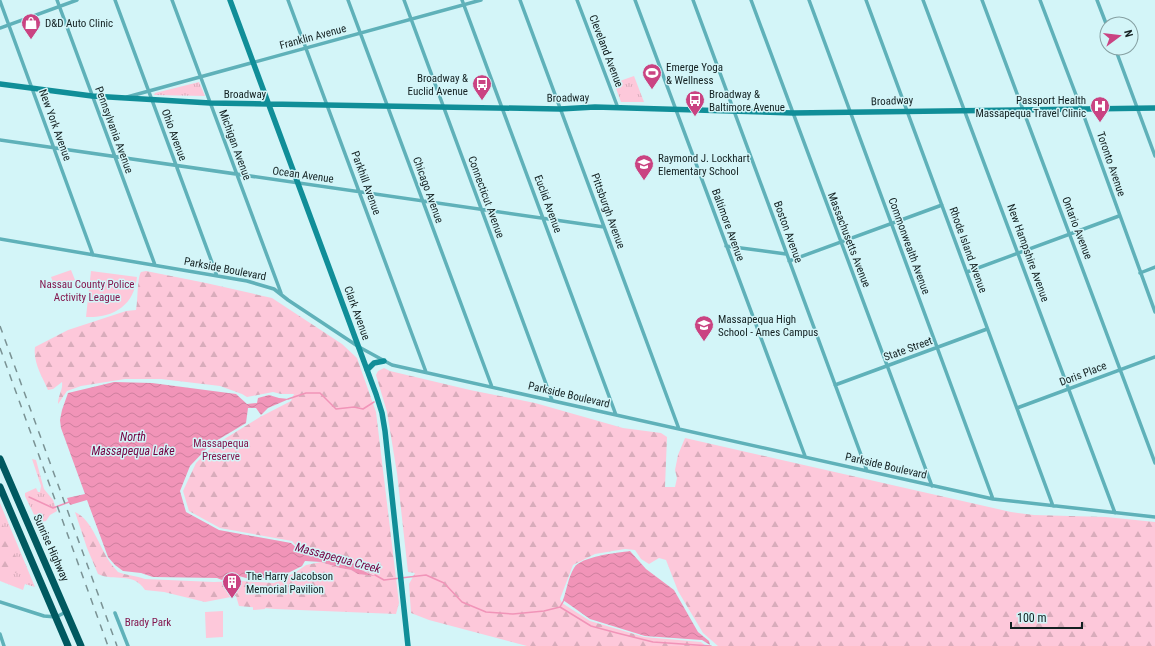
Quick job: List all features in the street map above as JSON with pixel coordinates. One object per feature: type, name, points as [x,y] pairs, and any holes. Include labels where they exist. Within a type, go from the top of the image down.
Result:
[{"type":"highway","name":"Sunrise Highway","points":[[0,459],[81,646]]},
{"type":"highway","name":"Sunrise Highway","points":[[0,487],[68,646]]},
{"type":"main road","name":"Clark Avenue","points":[[230,0],[368,370],[380,406],[385,431],[408,646]]},
{"type":"main road","name":"Broadway","points":[[0,84],[92,96],[210,103],[560,109],[595,107],[793,113],[1155,108]]},
{"type":"main road","points":[[368,370],[374,363],[384,361]]},
{"type":"street","name":"Pennsylvania Avenue","points":[[57,0],[155,265]]},
{"type":"street","points":[[0,28],[77,0]]},
{"type":"street","name":"Ohio Avenue","points":[[115,0],[217,276]]},
{"type":"street","name":"Michigan Avenue","points":[[172,0],[282,296]]},
{"type":"street","name":"Parkhill Avenue","points":[[288,0],[426,372]]},
{"type":"street","name":"Chicago Avenue","points":[[348,0],[492,387]]},
{"type":"street","name":"Connecticut Avenue","points":[[404,0],[552,400]]},
{"type":"street","name":"Euclid Avenue","points":[[462,0],[616,415]]},
{"type":"street","name":"Franklin Avenue","points":[[123,98],[481,0]]},
{"type":"street","name":"Pittsburgh Avenue","points":[[520,0],[679,429]]},
{"type":"street","name":"Cleveland Avenue","points":[[577,0],[618,108]]},
{"type":"street","name":"Baltimore Avenue","points":[[635,0],[805,456]]},
{"type":"street","name":"Boston Avenue","points":[[693,0],[867,471]]},
{"type":"street","name":"Massachusetts Avenue","points":[[750,0],[932,486]]},
{"type":"street","name":"Commonwealth Avenue","points":[[809,0],[993,499]]},
{"type":"street","name":"Rhode Island Avenue","points":[[866,0],[1053,506]]},
{"type":"street","name":"New Hampshire Avenue","points":[[924,0],[1115,513]]},
{"type":"street","name":"Ontario Avenue","points":[[982,0],[1155,463]]},
{"type":"street","name":"Toronto Avenue","points":[[1040,0],[1155,312]]},
{"type":"street","points":[[1097,0],[1103,16]]},
{"type":"street","name":"New York Avenue","points":[[0,2],[94,255]]},
{"type":"street","points":[[1118,56],[1155,156]]},
{"type":"street","name":"Ocean Avenue","points":[[0,140],[604,227]]},
{"type":"street","points":[[789,261],[942,205]]},
{"type":"street","points":[[967,272],[1119,216]]},
{"type":"street","name":"Parkside Boulevard","points":[[0,239],[155,265],[267,286],[274,289],[282,296],[359,347],[392,365],[993,499],[1155,517]]},
{"type":"street","points":[[726,246],[786,254]]},
{"type":"street","points":[[1140,273],[1155,267]]},
{"type":"street","name":"State Street","points":[[835,385],[987,329]]},
{"type":"street","name":"Doris Place","points":[[1017,408],[1155,357]]},
{"type":"street","points":[[0,602],[44,616],[56,617],[67,612]]},
{"type":"street","points":[[115,612],[128,646]]},
{"type":"street","points":[[0,634],[4,646]]},
{"type":"green space","points":[[634,76],[644,102],[621,102],[614,83]]},
{"type":"green space","points":[[199,82],[205,96],[154,95],[155,93]]},
{"type":"green space","points":[[71,270],[75,280],[55,287],[51,277]]},
{"type":"green space","points":[[91,271],[137,277],[132,296],[127,303],[105,315],[86,317]]},
{"type":"green space","name":"Massapequa Preserve","points":[[146,271],[272,298],[342,344],[357,358],[376,412],[399,603],[396,614],[239,606],[236,596],[205,602],[164,592],[145,590],[135,581],[98,574],[87,548],[75,512],[87,522],[108,559],[118,572],[145,579],[274,583],[306,565],[321,562],[351,570],[359,574],[374,575],[359,569],[353,563],[344,564],[315,557],[307,551],[300,550],[292,541],[220,528],[189,511],[183,491],[196,463],[213,446],[260,417],[291,401],[294,394],[281,394],[273,392],[247,397],[220,386],[161,379],[125,379],[81,386],[67,391],[58,404],[62,382],[53,389],[48,390],[35,358],[35,347],[68,330],[126,311],[136,310],[140,275],[141,272]]},
{"type":"green space","points":[[384,368],[390,371],[470,390],[535,403],[623,428],[661,433],[667,437],[665,487],[675,487],[677,478],[675,470],[678,455],[685,438],[1011,512],[1034,515],[1106,517],[1155,522],[1155,646],[718,646],[703,633],[678,591],[666,560],[659,558],[649,564],[641,559],[635,550],[625,549],[595,554],[573,565],[560,599],[562,603],[590,621],[644,637],[701,642],[706,646],[527,646],[429,620],[411,613],[409,584],[415,573],[408,572],[397,473],[387,412],[376,375],[378,371]]},
{"type":"green space","points":[[32,459],[36,460],[44,489],[53,500],[57,511],[50,515],[46,521],[41,522],[37,521],[25,496],[25,493],[36,488],[38,492],[40,492],[41,486]]},
{"type":"green space","points":[[0,503],[35,587],[25,584],[23,590],[0,581]]},
{"type":"green space","points":[[0,518],[20,567],[16,573],[0,571]]},
{"type":"green space","points":[[253,603],[265,603],[265,609],[253,610]]},
{"type":"green space","points":[[223,611],[223,637],[206,638],[205,612]]},
{"type":"water","name":"North Massapequa Lake","points":[[114,382],[152,383],[236,394],[247,404],[257,403],[258,398],[269,395],[289,399],[268,408],[261,415],[256,408],[248,408],[246,423],[211,444],[190,466],[180,491],[186,512],[219,530],[291,543],[304,554],[307,552],[315,557],[344,564],[353,563],[359,569],[375,576],[358,574],[351,570],[321,562],[305,561],[302,566],[280,577],[250,579],[235,575],[222,580],[217,578],[153,577],[141,573],[123,571],[108,557],[87,500],[70,505],[67,498],[85,494],[61,428],[60,420],[68,393]]},
{"type":"water","points":[[630,551],[646,569],[674,590],[698,632],[709,641],[710,645],[702,640],[645,636],[590,619],[563,600],[570,576],[578,564],[591,558]]},
{"type":"waterway","points":[[288,399],[306,393],[320,393],[336,409],[354,407],[363,409],[374,402]]},
{"type":"waterway","name":"Massapequa Creek","points":[[29,497],[53,508],[69,502]]},
{"type":"waterway","name":"Massapequa Creek","points":[[375,575],[384,580],[426,575],[444,583],[462,602],[486,612],[513,614],[544,611],[560,607],[591,626],[617,633],[653,642],[711,646]]},
{"type":"waterway","points":[[560,607],[564,600]]},
{"type":"railway","points":[[0,326],[117,646]]},
{"type":"railway","points":[[0,348],[108,646]]},
{"type":"place","name":"D&D Auto Clinic","points":[[31,40]]},
{"type":"place","name":"Emerge Yoga & Wellness","points":[[652,90]]},
{"type":"place","name":"Broadway & Euclid Avenue","points":[[482,101]]},
{"type":"place","name":"Broadway & Baltimore Avenue","points":[[695,117]]},
{"type":"place","name":"Passport Health Massapequa Travel Clinic","points":[[1100,123]]},
{"type":"place","name":"Raymond J. Lockhart Elementary School","points":[[644,181]]},
{"type":"place","name":"Massapequa High School - Ames Campus","points":[[704,342]]},
{"type":"place","name":"The Harry Jacobson Memorial Pavilion","points":[[232,599]]},
{"type":"park label","name":"Nassau County Police Activity League","points":[[87,290]]},
{"type":"park label","name":"Brady Park","points":[[148,622]]}]
